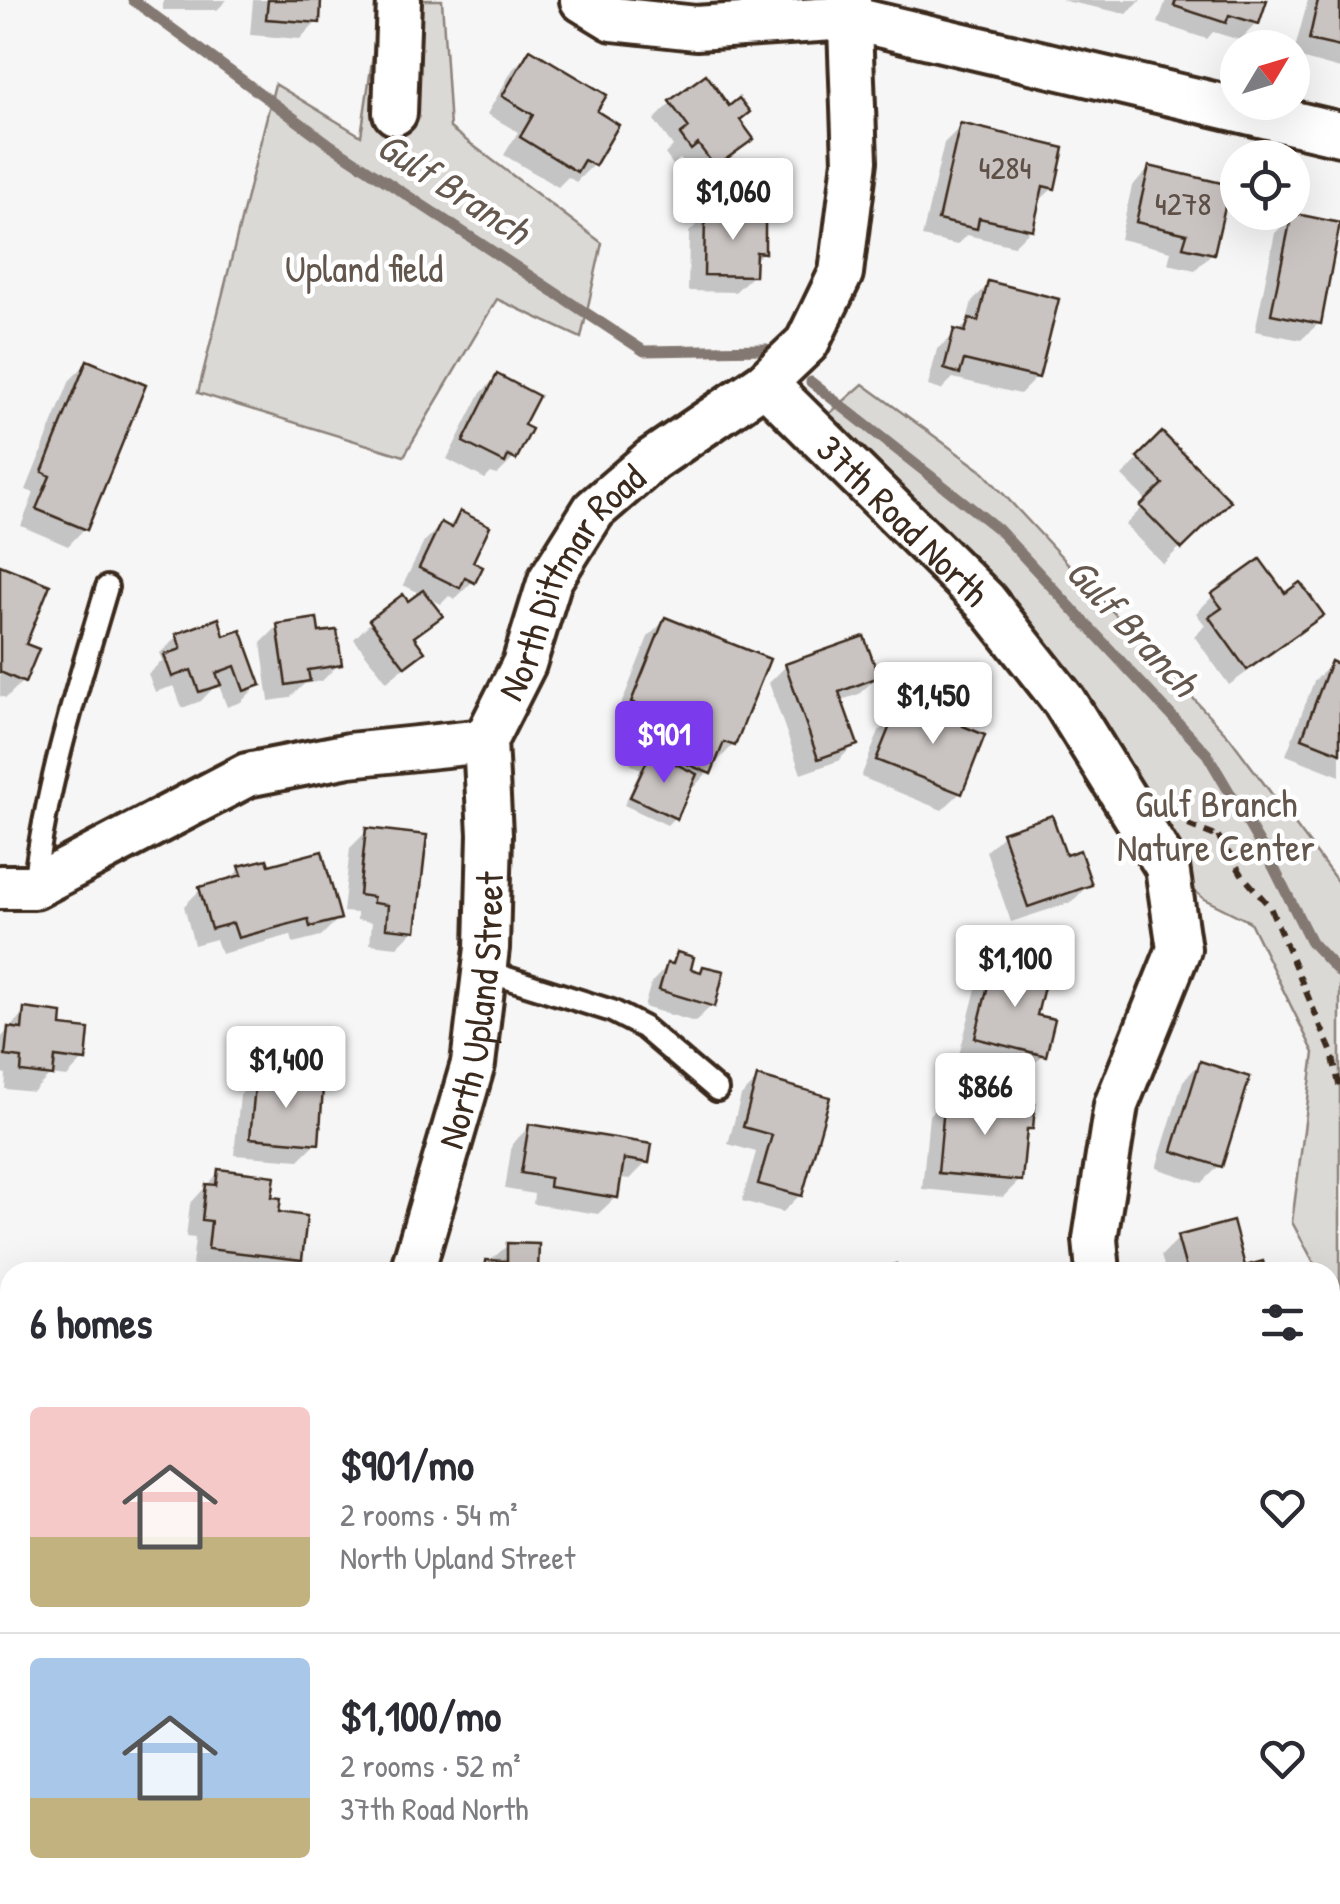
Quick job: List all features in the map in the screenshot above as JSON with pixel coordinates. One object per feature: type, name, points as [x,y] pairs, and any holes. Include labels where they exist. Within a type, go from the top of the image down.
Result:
[{"type":"street","points":[[396,113],[400,0]]},
{"type":"street","points":[[582,0],[613,19],[696,28],[849,9],[1340,134]]},
{"type":"street","name":"North Dittmar Road","points":[[17,887],[247,775],[349,755],[486,742],[524,664],[550,580],[594,510],[652,460],[765,383],[808,344],[840,272],[855,162],[849,9]]},
{"type":"street","name":"37th Road North","points":[[765,383],[985,601],[1064,701],[1167,868],[1178,949],[1116,1105],[1096,1239],[1097,1262]]},
{"type":"street","name":"North Upland Street","points":[[415,1262],[473,1064],[484,972],[490,834],[486,742]]},
{"type":"lane","points":[[17,887],[40,832],[107,587]]},
{"type":"lane","points":[[484,972],[612,1011],[644,1028],[718,1090]]},
{"type":"path","points":[[1218,836],[1243,876],[1270,907],[1332,1054],[1340,1088]]},
{"type":"green space","name":"Upland field","points":[[381,0],[442,0],[450,128],[602,243],[581,338],[497,299],[404,456],[198,393],[275,84],[361,136]]},
{"type":"green space","name":"Gulf Branch Nature Center","points":[[863,384],[982,471],[1230,738],[1340,885],[1340,1262],[1314,1262],[1292,1222],[1314,1053],[1250,922],[1204,899],[1167,867],[1064,701],[812,429]]},
{"type":"building","points":[[268,0],[321,0],[320,23],[266,19]]},
{"type":"building","points":[[1176,0],[1267,0],[1259,24],[1229,15],[1226,23],[1174,6]]},
{"type":"building","points":[[1318,0],[1340,0],[1340,47],[1310,40]]},
{"type":"building","points":[[530,49],[607,95],[597,111],[619,125],[595,166],[584,160],[577,172],[520,137],[533,115],[502,96]]},
{"type":"building","points":[[706,74],[729,106],[739,98],[750,112],[740,120],[754,139],[715,167],[698,144],[691,150],[680,135],[689,128],[669,101]]},
{"type":"building","points":[[960,123],[1064,148],[1055,189],[1043,186],[1033,230],[979,218],[977,229],[938,220]]},
{"type":"building","points":[[1149,166],[1220,183],[1220,228],[1214,254],[1183,247],[1187,234],[1136,222]]},
{"type":"building","points":[[705,212],[765,214],[765,253],[756,252],[755,276],[704,275]]},
{"type":"building","points":[[1310,217],[1340,223],[1321,324],[1271,314],[1288,230],[1310,230]]},
{"type":"building","points":[[988,281],[1059,299],[1039,378],[964,360],[960,374],[944,369],[954,329],[965,332],[969,319],[978,321]]},
{"type":"building","points":[[87,360],[146,385],[87,530],[36,509],[50,476],[42,472]]},
{"type":"building","points":[[497,374],[539,396],[524,425],[532,429],[516,460],[508,456],[505,463],[463,442]]},
{"type":"building","points":[[1162,432],[1231,501],[1182,549],[1140,506],[1163,484],[1137,457]]},
{"type":"building","points":[[460,511],[490,526],[473,562],[483,567],[475,583],[465,578],[460,588],[419,568],[441,522],[452,528]]},
{"type":"building","points":[[1260,559],[1285,593],[1300,582],[1324,615],[1247,670],[1209,617],[1222,608],[1211,594]]},
{"type":"building","points":[[0,565],[50,585],[26,644],[39,649],[25,683],[0,672]]},
{"type":"building","points":[[423,590],[443,616],[414,637],[425,652],[405,667],[369,620],[403,594],[408,601]]},
{"type":"building","points":[[665,617],[770,659],[735,746],[724,742],[711,774],[646,747],[659,714],[631,702]]},
{"type":"building","points":[[219,618],[224,636],[241,630],[261,685],[244,691],[235,666],[216,673],[221,685],[199,692],[191,670],[172,677],[164,655],[181,649],[176,634]]},
{"type":"building","points":[[317,618],[319,632],[337,630],[342,665],[308,670],[310,681],[286,685],[277,624]]},
{"type":"building","points":[[864,636],[879,677],[839,692],[858,745],[818,759],[785,664]]},
{"type":"building","points":[[1331,661],[1340,665],[1340,753],[1302,738]]},
{"type":"building","points":[[944,705],[967,714],[963,726],[985,735],[962,794],[876,760],[896,711],[911,717],[915,708],[939,718]]},
{"type":"building","points":[[651,752],[697,774],[677,819],[630,797]]},
{"type":"building","points":[[1052,815],[1066,855],[1080,850],[1092,885],[1028,907],[1002,832]]},
{"type":"building","points":[[366,828],[427,835],[416,931],[386,928],[388,905],[359,895]]},
{"type":"building","points":[[322,851],[341,919],[310,927],[308,919],[238,938],[233,923],[211,929],[199,887],[242,875],[239,866],[267,859],[269,865]]},
{"type":"building","points":[[677,952],[694,957],[691,969],[701,972],[703,966],[724,971],[715,1007],[659,990],[667,963],[673,964]]},
{"type":"building","points":[[994,961],[1047,975],[1037,1015],[1055,1019],[1046,1056],[975,1038]]},
{"type":"building","points":[[24,1008],[62,1013],[61,1026],[89,1029],[86,1061],[55,1057],[53,1076],[21,1072],[22,1058],[5,1056],[8,1027],[22,1029]]},
{"type":"building","points":[[1200,1061],[1250,1077],[1222,1167],[1172,1151]]},
{"type":"building","points":[[256,1075],[299,1079],[299,1086],[323,1088],[319,1144],[250,1138]]},
{"type":"building","points":[[757,1076],[830,1097],[802,1196],[758,1184],[772,1135],[743,1127]]},
{"type":"building","points":[[945,1095],[1035,1104],[1033,1129],[1027,1129],[1022,1181],[938,1173]]},
{"type":"building","points":[[529,1124],[652,1144],[649,1163],[624,1159],[618,1198],[549,1187],[550,1178],[521,1173]]},
{"type":"building","points":[[218,1169],[275,1176],[272,1197],[281,1198],[279,1212],[307,1216],[302,1260],[208,1249],[211,1221],[202,1220],[206,1184],[216,1185]]},
{"type":"building","points":[[1233,1221],[1244,1262],[1184,1262],[1177,1236]]},
{"type":"building","points":[[507,1243],[539,1244],[538,1262],[486,1262],[507,1261]]},
{"type":"waterway","name":"Gulf Branch","points":[[133,0],[329,144],[644,351],[767,349]]},
{"type":"waterway","name":"Gulf Branch","points":[[811,382],[998,529],[1207,754],[1274,868],[1311,942],[1340,973]]}]
